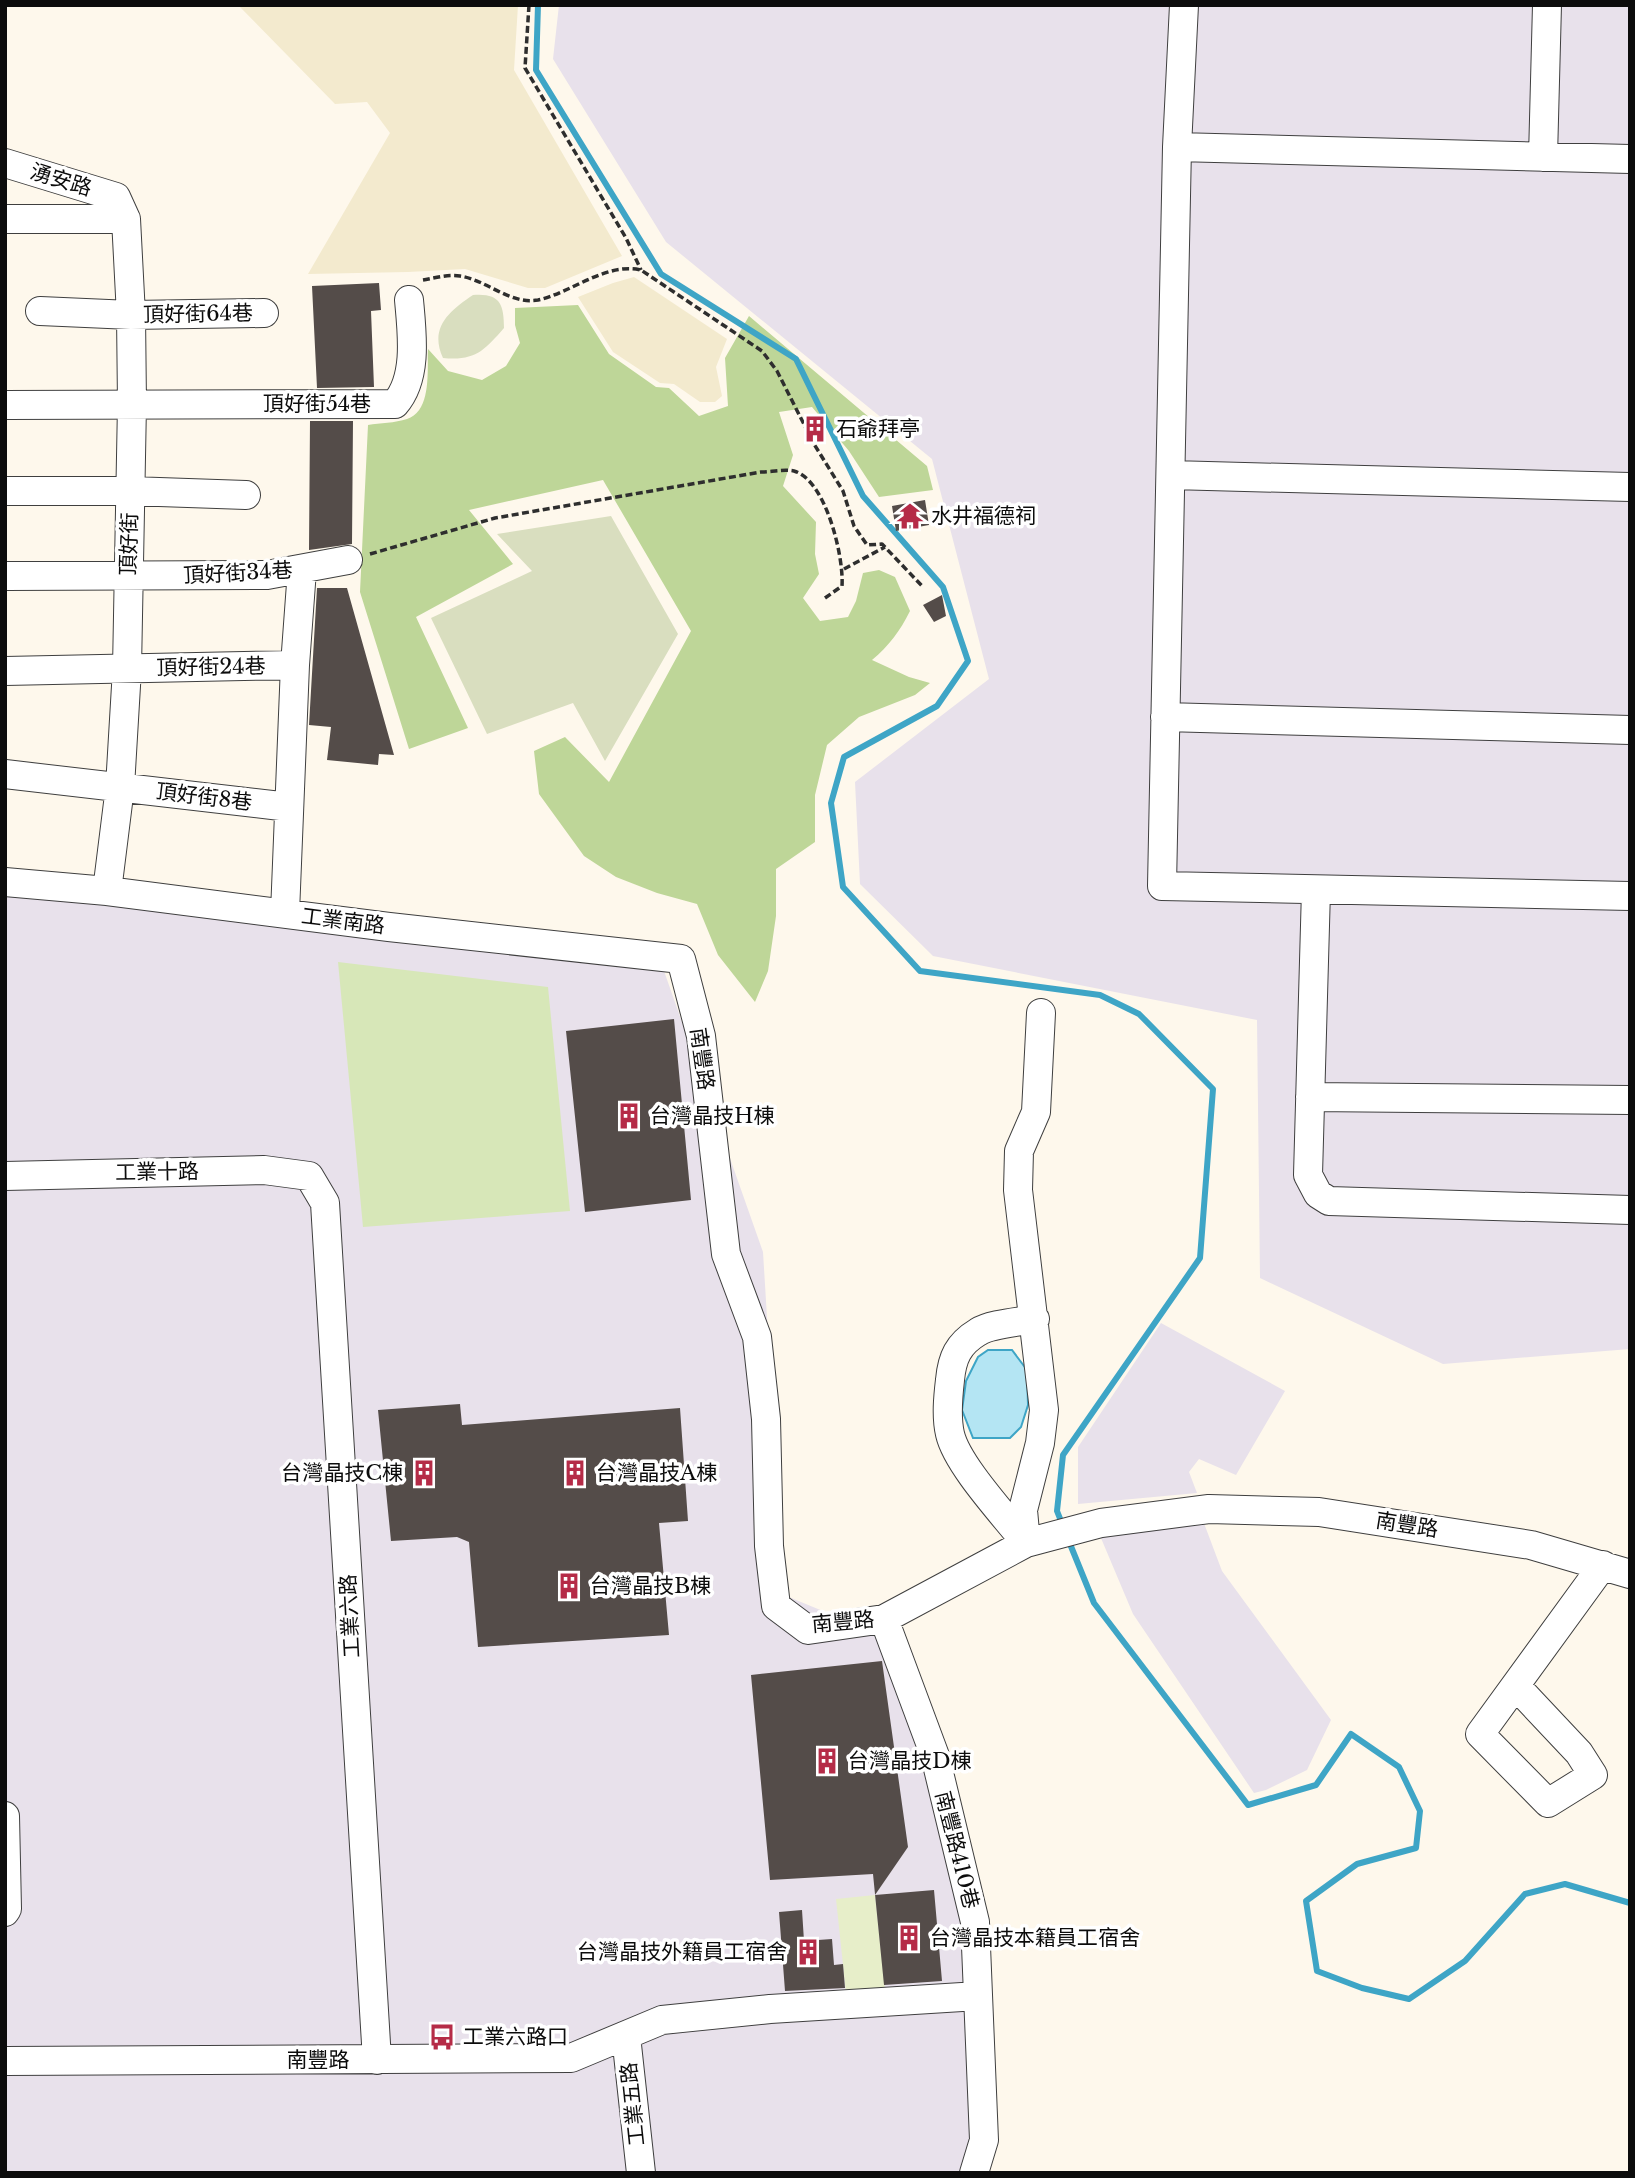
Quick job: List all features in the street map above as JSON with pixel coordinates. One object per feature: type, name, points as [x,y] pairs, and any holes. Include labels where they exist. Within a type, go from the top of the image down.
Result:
[{"type":"street","points":[[1184,5],[1177,147],[1163,886],[1630,897]]},
{"type":"street","points":[[1542,157],[1547,5]]},
{"type":"street","points":[[1177,147],[1630,159]]},
{"type":"street","name":"湧安路","points":[[5,163],[121,208]]},
{"type":"street","points":[[5,219],[121,208]]},
{"type":"street","name":"頂好街","points":[[107,891],[120,787],[127,669],[131,315],[121,208]]},
{"type":"street","name":"頂好街54巷","points":[[132,404],[395,404],[408,382],[411,327],[409,300]]},
{"type":"street","name":"頂好街64巷","points":[[40,311],[131,315],[264,313]]},
{"type":"street","points":[[5,405],[132,404]]},
{"type":"street","points":[[1171,475],[1630,488]]},
{"type":"street","points":[[5,491],[246,495]]},
{"type":"street","name":"頂好街34巷","points":[[5,576],[267,575],[348,560]]},
{"type":"street","points":[[285,914],[295,665],[302,570]]},
{"type":"street","name":"頂好街24巷","points":[[5,671],[295,665]]},
{"type":"street","points":[[1165,717],[1630,730]]},
{"type":"street","name":"頂好街8巷","points":[[5,774],[289,807]]},
{"type":"street","name":"工業南路","points":[[5,882],[107,891],[681,959]]},
{"type":"street","points":[[1316,890],[1308,1175],[1318,1194],[1329,1201],[1630,1210]]},
{"type":"street","name":"南豐路","points":[[681,959],[701,1036],[726,1254],[757,1337],[766,1419],[769,1546],[776,1606],[808,1630],[884,1619],[1026,1543],[1101,1523],[1209,1509],[1319,1512],[1531,1545],[1630,1574]]},
{"type":"street","points":[[1026,1543],[1023,1510],[1040,1443],[1044,1410],[1018,1189],[1019,1151],[1036,1112],[1041,1013]]},
{"type":"street","points":[[1310,1097],[1630,1100]]},
{"type":"street","name":"工業十路","points":[[5,1176],[264,1170],[309,1176]]},
{"type":"street","name":"工業六路","points":[[309,1176],[325,1203],[377,2060]]},
{"type":"street","points":[[1026,1543],[970,1471],[954,1444],[950,1433],[948,1399],[951,1367],[958,1346],[980,1330],[1035,1319]]},
{"type":"street","points":[[1516,1686],[1603,1565]]},
{"type":"street","name":"南豐路410巷","points":[[884,1619],[935,1756],[975,1922],[984,2140],[974,2173]]},
{"type":"street","points":[[5,1816],[5,1912]]},
{"type":"street","name":"南豐路","points":[[5,2061],[571,2058],[662,2020],[770,2009],[978,1996]]},
{"type":"street","name":"工業五路","points":[[626,2036],[641,2173]]},
{"type":"path","points":[[529,5],[525,68],[626,239],[641,270]]},
{"type":"path","points":[[409,300],[412,287],[420,281],[444,276],[461,276],[515,298],[536,300],[608,273],[631,268],[641,270],[762,351],[777,371],[814,444],[843,491],[853,526],[859,536],[867,545],[882,544],[923,587]]},
{"type":"path","points":[[348,560],[495,518],[761,472],[795,471],[813,486],[832,521],[844,569],[842,586],[825,598]]},
{"type":"path","points":[[844,569],[885,547]]},
{"type":"shaded area","points":[[238,5],[518,5],[514,70],[622,256],[545,288],[528,288],[465,269],[308,274],[390,133],[367,102],[335,104]]},
{"type":"shaded area","points":[[559,5],[1630,5],[1630,1349],[1443,1364],[1260,1278],[1257,1020],[933,956],[860,884],[855,782],[989,679],[932,459],[666,242],[553,59]]},
{"type":"shaded area","points":[[634,277],[727,339],[716,367],[722,396],[715,402],[700,402],[674,384],[660,383],[613,352],[578,297]]},
{"type":"shaded area","points":[[5,884],[664,971],[763,1252],[784,1595],[881,1635],[991,1949],[966,2173],[5,2173]]},
{"type":"shaded area","points":[[1161,1323],[1285,1391],[1236,1475],[1199,1459],[1189,1472],[1197,1493],[1078,1504],[1078,1447]]},
{"type":"shaded area","points":[[1202,1518],[1222,1571],[1331,1720],[1307,1770],[1254,1793],[1133,1614],[1098,1531]]},
{"type":"green space","points":[[473,295],[489,296],[499,302],[504,328],[478,353],[463,358],[443,358],[438,338],[440,329],[449,314]]},
{"type":"green space","points":[[578,305],[609,354],[656,387],[669,388],[699,416],[728,406],[725,358],[749,316],[927,466],[933,490],[879,497],[849,451],[812,407],[779,412],[793,455],[783,486],[816,522],[815,554],[819,574],[803,598],[820,621],[848,617],[856,601],[863,573],[879,570],[895,577],[910,611],[894,638],[872,660],[909,677],[930,683],[915,695],[859,717],[827,745],[815,795],[815,842],[776,869],[776,916],[768,971],[755,1002],[718,955],[697,904],[657,893],[616,877],[584,856],[539,794],[534,751],[565,737],[609,782],[691,631],[603,480],[469,510],[513,564],[416,617],[468,728],[409,749],[360,592],[368,425],[407,419],[421,408],[428,378],[428,349],[448,371],[482,380],[506,366],[520,343],[515,325],[515,308]]},
{"type":"green space","points":[[611,516],[678,634],[605,761],[573,703],[487,734],[431,618],[532,571],[497,534]]},
{"type":"green space","points":[[338,962],[548,987],[570,1211],[363,1227]]},
{"type":"green space","points":[[875,1895],[885,1989],[846,1993],[836,1899]]},
{"type":"water","points":[[988,1350],[1012,1350],[1027,1370],[1028,1405],[1021,1427],[1010,1438],[973,1438],[962,1410],[966,1381],[978,1357]]},
{"type":"building","points":[[379,283],[381,310],[371,311],[374,387],[317,388],[312,286]]},
{"type":"building","points":[[310,421],[353,421],[352,544],[309,550]]},
{"type":"building","name":"水井福德祠","points":[[925,500],[929,525],[896,531],[892,506]]},
{"type":"building","points":[[317,588],[347,588],[394,755],[379,754],[378,765],[327,760],[331,727],[309,725]]},
{"type":"building","points":[[942,595],[946,616],[934,622],[923,605]]},
{"type":"building","name":"台灣晶技H棟","points":[[674,1019],[691,1200],[585,1212],[566,1031]]},
{"type":"building","points":[[460,1404],[462,1425],[680,1408],[688,1521],[659,1523],[669,1635],[478,1647],[469,1542],[457,1537],[391,1541],[378,1410]]},
{"type":"building","name":"台灣晶技D棟","points":[[882,1661],[908,1847],[875,1895],[873,1874],[770,1880],[751,1675]]},
{"type":"building","name":"台灣晶技本籍員工宿舍","points":[[934,1890],[942,1981],[884,1985],[875,1895]]},
{"type":"building","name":"台灣晶技外籍員工宿舍","points":[[802,1910],[804,1941],[832,1939],[834,1965],[843,1964],[845,1988],[785,1991],[779,1912]]},
{"type":"waterway","points":[[538,5],[536,70],[661,274],[796,359],[863,496],[943,587],[968,661],[937,706],[844,757],[831,803],[843,887],[920,971],[1100,995],[1139,1014],[1213,1089],[1200,1258],[1063,1455],[1057,1511],[1063,1526]]},
{"type":"waterway","points":[[1068,1539],[1094,1603],[1248,1805],[1316,1785],[1351,1734],[1399,1767],[1420,1811],[1416,1848],[1357,1864],[1306,1901],[1317,1971],[1362,1988],[1409,1999],[1465,1961],[1525,1894],[1565,1884],[1630,1903]]},
{"type":"place","name":"石爺拜亭","points":[[815,429]]},
{"type":"place","name":"水井福德祠","points":[[910,516]]},
{"type":"place","name":"台灣晶技H棟","points":[[629,1116]]},
{"type":"place","name":"台灣晶技C棟","points":[[424,1473]]},
{"type":"place","name":"台灣晶技A棟","points":[[575,1473]]},
{"type":"place","name":"台灣晶技B棟","points":[[569,1586]]},
{"type":"place","name":"台灣晶技D棟","points":[[827,1761]]},
{"type":"place","name":"台灣晶技本籍員工宿舍","points":[[909,1938]]},
{"type":"place","name":"台灣晶技外籍員工宿舍","points":[[808,1952]]},
{"type":"place","name":"工業六路口","points":[[442,2037]]}]
